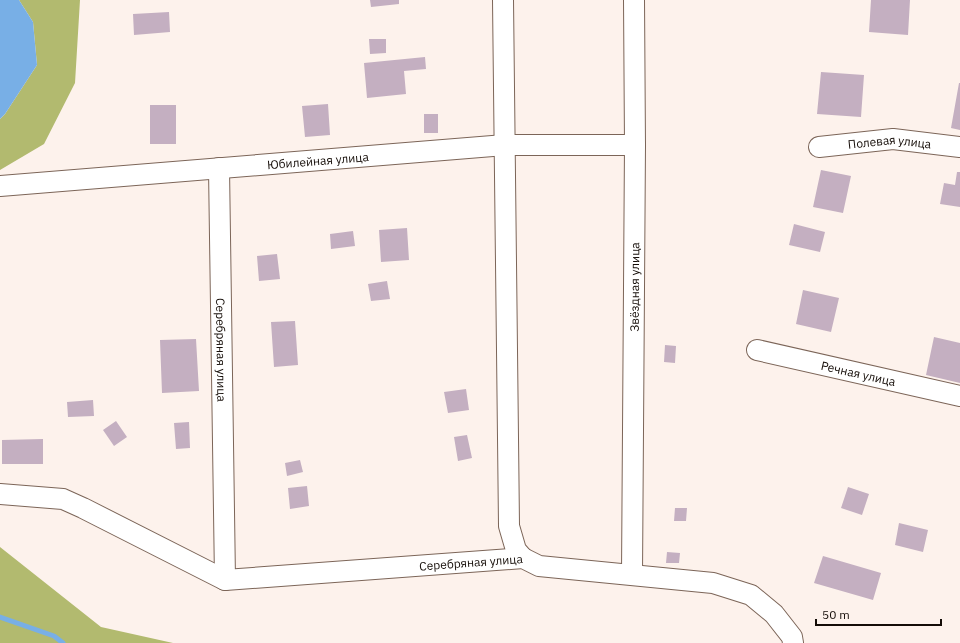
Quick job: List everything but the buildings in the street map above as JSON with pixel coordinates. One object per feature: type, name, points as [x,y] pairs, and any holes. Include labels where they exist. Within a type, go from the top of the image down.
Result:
[{"type":"street","points":[[503,0],[509,526],[516,550],[523,558]]},
{"type":"street","name":"Звёздная улица","points":[[632,574],[635,145],[634,0]]},
{"type":"street","name":"Полевая улица","points":[[819,147],[893,139],[960,147]]},
{"type":"street","name":"Юбилейная улица","points":[[0,186],[505,145],[635,145]]},
{"type":"street","name":"Серебряная улица","points":[[220,168],[225,580],[523,558],[538,566],[713,582],[750,595],[774,614],[792,640]]},
{"type":"street","name":"Речная улица","points":[[757,350],[960,396]]},
{"type":"street","points":[[0,494],[63,499],[225,580]]},
{"type":"green space","points":[[19,0],[80,0],[75,83],[44,144],[0,170],[0,119],[5,114],[37,65],[33,22]]},
{"type":"green space","points":[[0,547],[101,627],[173,643],[0,643]]},
{"type":"water","points":[[0,0],[19,0],[33,22],[37,65],[5,114],[0,119]]},
{"type":"waterway","points":[[0,617],[54,636],[63,643]]}]
